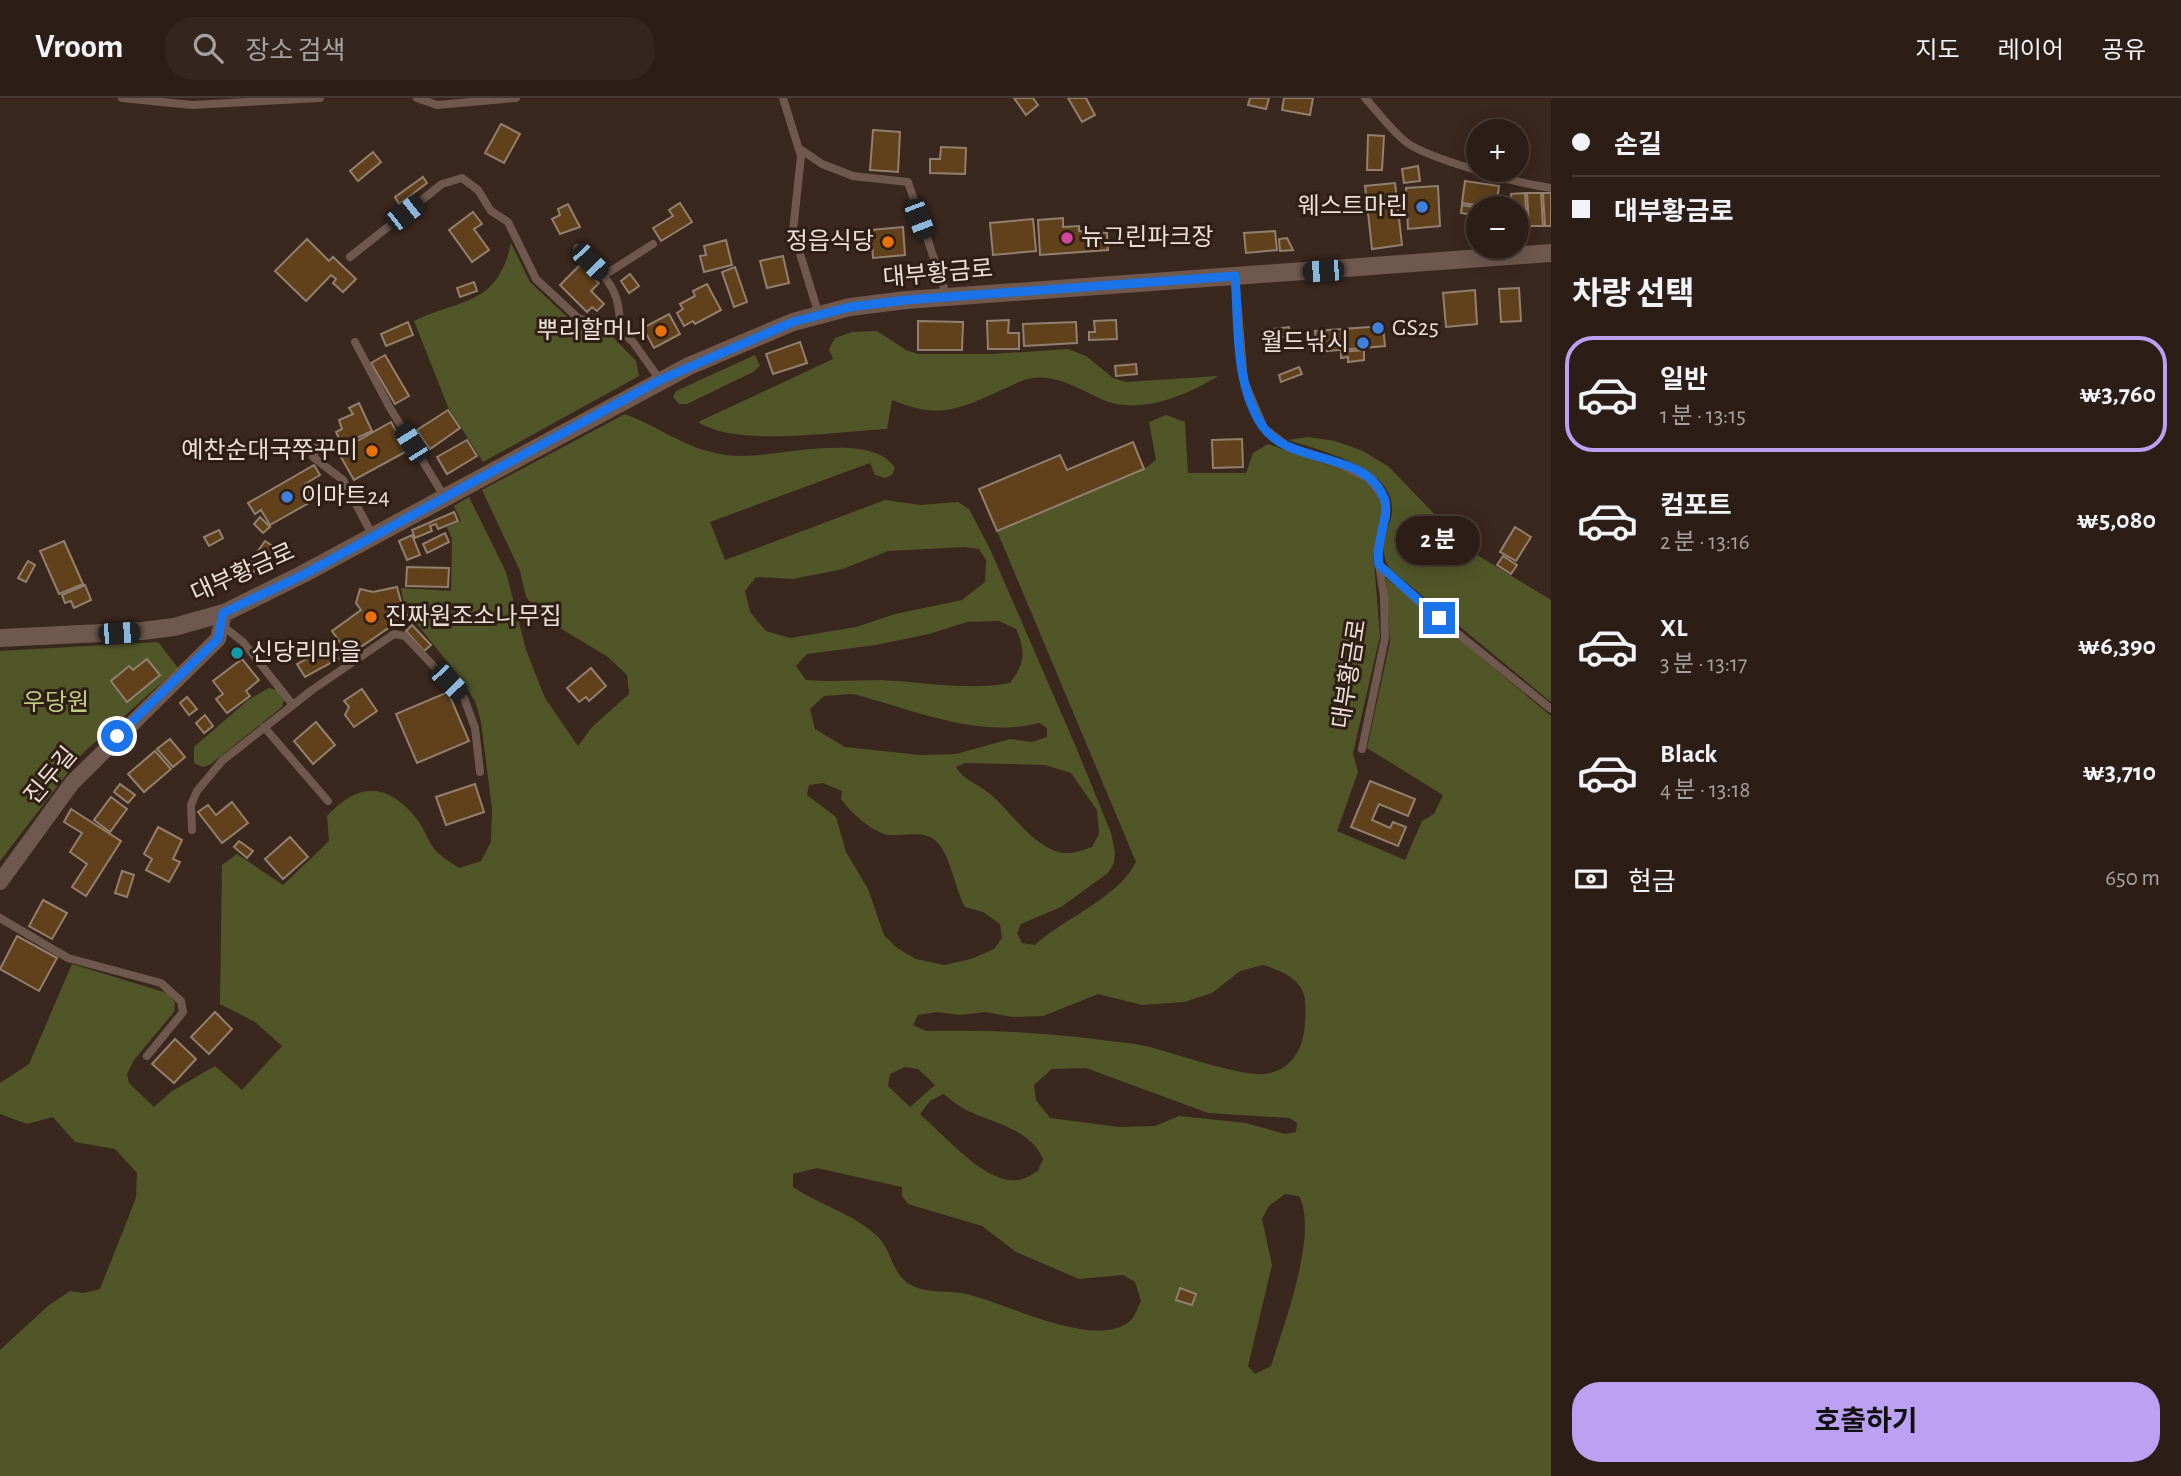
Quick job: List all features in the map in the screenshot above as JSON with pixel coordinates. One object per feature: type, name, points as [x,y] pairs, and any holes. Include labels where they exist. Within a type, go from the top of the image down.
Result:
[{"type":"main road","name":"대부황금로","points":[[0,638],[142,631],[223,620],[444,496],[660,380],[761,335],[819,314],[877,303],[947,297],[1551,253]]},
{"type":"street","name":"진두길","points":[[0,882],[72,783],[101,751],[208,652],[218,639],[223,620]]},
{"type":"lane","points":[[122,98],[192,105],[320,98]]},
{"type":"lane","points":[[417,98],[438,105],[516,98]]},
{"type":"lane","points":[[783,98],[800,149],[793,231],[819,314]]},
{"type":"lane","points":[[1365,98],[1398,134],[1416,148],[1481,171],[1551,188]]},
{"type":"lane","points":[[800,149],[822,164],[853,176],[908,182],[947,297]]},
{"type":"lane","points":[[350,257],[442,184],[462,178],[478,190],[491,211],[508,222],[530,270],[555,298],[584,321],[620,331],[633,342],[660,380]]},
{"type":"lane","points":[[603,276],[653,244]]},
{"type":"lane","points":[[577,248],[613,286],[618,300],[620,331]]},
{"type":"lane","name":"대부황금로","points":[[1235,276],[1241,366],[1253,407],[1264,428],[1287,446],[1357,472],[1380,489],[1387,508],[1378,541],[1385,638],[1362,749]]},
{"type":"lane","points":[[355,342],[390,408],[444,496]]},
{"type":"lane","points":[[317,446],[313,457],[344,480],[373,536]]},
{"type":"lane","points":[[1379,565],[1420,603],[1551,709]]},
{"type":"lane","name":"대부황금로","points":[[223,620],[293,705]]},
{"type":"lane","points":[[192,830],[191,805],[202,783],[222,761],[293,705],[387,637],[401,633],[464,698],[475,728],[480,772]]},
{"type":"lane","points":[[264,727],[328,801]]},
{"type":"lane","points":[[0,918],[68,958],[168,986],[181,1001],[183,1012],[147,1056]]},
{"type":"green space","points":[[511,243],[530,282],[578,327],[613,337],[636,361],[639,376],[483,462],[448,407],[414,321],[462,303],[487,290],[505,264]]},
{"type":"green space","points":[[877,331],[906,350],[918,354],[991,354],[1068,349],[1086,356],[1113,378],[1126,382],[1218,376],[1177,397],[1146,404],[1115,404],[1069,384],[1043,378],[1023,380],[949,410],[923,410],[892,400],[887,429],[762,436],[715,430],[698,422],[833,359],[829,349],[835,338],[852,332]]},
{"type":"green space","points":[[755,355],[760,366],[753,372],[687,404],[679,404],[673,397],[676,391]]},
{"type":"green space","points":[[625,414],[683,442],[712,452],[746,456],[848,448],[884,457],[895,468],[892,475],[885,478],[875,475],[870,463],[710,522],[725,560],[885,500],[920,505],[958,502],[969,509],[990,549],[1076,747],[1111,833],[1115,852],[1114,863],[1108,873],[1061,907],[1021,924],[1017,933],[1022,943],[1035,945],[1104,897],[1128,875],[1136,862],[997,531],[1144,469],[1156,460],[1149,422],[1166,415],[1185,422],[1188,473],[1246,473],[1253,453],[1268,444],[1351,473],[1366,481],[1382,503],[1383,514],[1373,551],[1380,636],[1353,753],[1358,772],[1337,831],[1405,860],[1422,821],[1434,814],[1443,795],[1367,748],[1390,642],[1386,578],[1551,716],[1551,1476],[0,1476],[0,1350],[49,1305],[70,1291],[83,1293],[100,1289],[136,1198],[137,1173],[115,1149],[75,1142],[53,1117],[27,1124],[0,1114],[0,1083],[29,1064],[72,964],[167,993],[175,1002],[174,1012],[134,1060],[127,1074],[129,1083],[154,1107],[172,1091],[215,1066],[242,1090],[282,1046],[255,1022],[220,1004],[222,865],[237,854],[283,885],[329,841],[327,816],[350,797],[373,791],[395,798],[406,807],[420,823],[437,852],[459,868],[481,861],[491,842],[492,809],[481,722],[475,701],[405,609],[401,588],[451,591],[452,539],[447,527],[461,521],[454,506],[469,497],[506,572],[526,650],[545,698],[578,746],[592,727],[629,694],[627,675],[608,657],[545,619],[526,597],[520,571],[482,490]],"holes":[[[965,547],[979,549],[986,560],[985,582],[962,600],[895,614],[856,627],[790,638],[766,631],[750,612],[745,591],[756,577],[793,579],[843,569],[888,551]],[[999,621],[1016,629],[1022,651],[1019,669],[1010,683],[979,686],[882,680],[806,680],[796,666],[807,654],[876,645],[929,634],[967,622]],[[853,694],[968,725],[1016,727],[1039,723],[1047,728],[1047,737],[1032,742],[1010,739],[956,754],[920,755],[845,747],[815,729],[810,709],[824,696]],[[965,763],[1045,765],[1071,773],[1097,810],[1099,834],[1092,847],[1070,853],[1055,851],[1027,832],[994,797],[962,775],[956,767]],[[823,783],[842,791],[841,799],[850,810],[869,826],[883,833],[920,835],[937,842],[942,848],[965,907],[983,912],[1000,924],[1002,938],[994,949],[971,959],[944,965],[916,959],[897,948],[884,935],[868,889],[846,852],[836,817],[807,795],[809,785]],[[1263,965],[1276,970],[1290,976],[1303,993],[1305,1024],[1300,1047],[1295,1057],[1277,1071],[1254,1074],[1132,1044],[1036,1033],[926,1031],[913,1025],[918,1015],[937,1012],[960,1015],[985,1012],[1013,1017],[1043,1016],[1098,994],[1142,1005],[1184,1002],[1212,993],[1240,971]],[[905,1067],[918,1069],[935,1085],[910,1107],[888,1086],[890,1074]],[[1086,1068],[1208,1113],[1290,1118],[1297,1123],[1296,1132],[1285,1134],[1246,1123],[1179,1116],[1155,1126],[1119,1127],[1050,1118],[1036,1100],[1034,1085],[1052,1069]],[[943,1094],[966,1110],[1020,1134],[1030,1141],[1043,1159],[1038,1171],[1028,1177],[1020,1180],[1006,1179],[979,1167],[920,1114],[930,1101]],[[817,1168],[902,1187],[902,1196],[908,1204],[982,1226],[1016,1252],[1079,1279],[1123,1275],[1135,1282],[1141,1301],[1131,1320],[1116,1328],[1096,1331],[1050,1322],[966,1294],[919,1288],[900,1276],[882,1241],[867,1227],[793,1187],[793,1174]],[[1285,1194],[1299,1196],[1304,1212],[1305,1233],[1297,1280],[1271,1366],[1255,1374],[1248,1366],[1272,1265],[1262,1219],[1269,1206]]]},
{"type":"green space","points":[[1308,437],[1335,441],[1363,451],[1389,467],[1469,550],[1551,600],[1551,702],[1390,569],[1384,556],[1385,537],[1391,518],[1391,501],[1385,487],[1356,465],[1288,440]]},
{"type":"green space","name":"우당원","points":[[158,642],[178,668],[83,753],[0,861],[0,651]]},
{"type":"green space","points":[[269,688],[277,690],[284,700],[282,707],[211,764],[203,767],[194,763],[194,747],[248,700]]},
{"type":"building","points":[[1014,98],[1033,98],[1038,105],[1026,115]]},
{"type":"building","points":[[1068,98],[1086,98],[1095,115],[1082,122]]},
{"type":"building","points":[[1250,98],[1269,98],[1266,109],[1248,105]]},
{"type":"building","points":[[1284,98],[1313,98],[1310,115],[1282,110]]},
{"type":"building","points":[[501,124],[520,134],[504,163],[485,153]]},
{"type":"building","points":[[873,130],[900,132],[898,172],[870,170]]},
{"type":"building","points":[[1368,135],[1384,136],[1382,170],[1367,170]]},
{"type":"building","points":[[941,147],[966,148],[965,174],[930,173],[930,159],[940,159]]},
{"type":"building","points":[[373,152],[381,162],[358,181],[350,171]]},
{"type":"building","points":[[1418,166],[1420,181],[1404,183],[1402,169]]},
{"type":"building","points":[[423,177],[427,183],[399,204],[395,197]]},
{"type":"building","points":[[1465,181],[1499,186],[1498,196],[1466,196],[1466,204],[1462,203]]},
{"type":"building","points":[[1395,183],[1402,245],[1372,249],[1365,186]]},
{"type":"building","points":[[1438,186],[1440,226],[1408,229],[1406,188]]},
{"type":"building","points":[[1525,193],[1525,196],[1511,196]]},
{"type":"building","points":[[1527,193],[1541,193],[1543,226],[1529,226]]},
{"type":"building","points":[[1543,193],[1551,193],[1551,226],[1545,226]]},
{"type":"building","points":[[680,203],[692,222],[661,241],[653,228],[673,216],[669,210]]},
{"type":"building","points":[[568,204],[580,227],[560,234],[552,219],[560,215],[558,209]]},
{"type":"building","points":[[1462,205],[1466,206],[1466,214],[1461,213]]},
{"type":"building","points":[[473,212],[482,224],[474,229],[489,250],[472,262],[449,230]]},
{"type":"building","points":[[1063,218],[1063,227],[1079,226],[1079,231],[1107,233],[1108,250],[1040,255],[1038,220]]},
{"type":"building","points":[[1033,219],[1036,251],[993,255],[990,223]]},
{"type":"building","points":[[903,227],[905,255],[873,258],[871,230]]},
{"type":"building","points":[[1275,231],[1277,250],[1246,253],[1244,233]]},
{"type":"building","points":[[1287,238],[1293,250],[1280,251],[1279,239]]},
{"type":"building","points":[[307,239],[329,261],[333,257],[356,279],[343,292],[333,283],[336,279],[331,275],[306,301],[275,271]]},
{"type":"building","points":[[726,240],[732,265],[704,272],[700,256],[706,255],[704,246]]},
{"type":"building","points":[[783,256],[789,283],[767,288],[760,261]]},
{"type":"building","points":[[580,265],[599,283],[591,291],[604,304],[597,311],[592,307],[587,312],[560,285]]},
{"type":"building","points":[[735,267],[747,302],[734,307],[722,272]]},
{"type":"building","points":[[630,274],[639,286],[629,293],[621,281]]},
{"type":"building","points":[[474,282],[477,291],[460,297],[457,288]]},
{"type":"building","points":[[707,284],[721,310],[695,324],[693,321],[684,326],[677,313],[683,309],[680,304],[695,296],[693,291]]},
{"type":"building","points":[[1519,288],[1521,321],[1501,322],[1499,289]]},
{"type":"building","points":[[1475,290],[1477,324],[1446,327],[1443,293]]},
{"type":"building","points":[[669,314],[680,334],[654,348],[643,328]]},
{"type":"building","points":[[1009,320],[1008,333],[1019,333],[1019,349],[988,349],[987,321]]},
{"type":"building","points":[[1116,320],[1117,339],[1089,340],[1089,332],[1095,332],[1094,321]]},
{"type":"building","points":[[918,321],[963,322],[962,350],[918,350]]},
{"type":"building","points":[[408,322],[413,335],[386,346],[381,334]]},
{"type":"building","points":[[1076,322],[1077,343],[1024,346],[1023,324]]},
{"type":"building","points":[[1383,326],[1385,346],[1317,352],[1315,331]]},
{"type":"building","points":[[1289,327],[1290,336],[1264,340],[1263,330]]},
{"type":"building","points":[[800,342],[807,363],[773,374],[766,354]]},
{"type":"building","points":[[1364,350],[1364,360],[1348,362],[1348,357],[1341,358],[1341,352]]},
{"type":"building","points":[[385,355],[409,396],[395,404],[371,363]]},
{"type":"building","points":[[1136,364],[1137,374],[1116,376],[1115,366]]},
{"type":"building","points":[[1299,367],[1302,374],[1281,382],[1279,375]]},
{"type":"building","points":[[359,403],[372,431],[342,445],[336,432],[342,429],[339,420],[353,414],[349,408]]},
{"type":"building","points":[[448,410],[460,428],[430,449],[417,430]]},
{"type":"building","points":[[391,422],[407,451],[354,480],[338,452]]},
{"type":"building","points":[[1242,439],[1243,467],[1213,468],[1212,440]]},
{"type":"building","points":[[467,440],[477,456],[447,474],[437,457]]},
{"type":"building","points":[[1133,442],[1144,469],[997,531],[979,489],[1060,455],[1067,470]]},
{"type":"building","points":[[314,465],[320,475],[305,484],[314,500],[270,525],[261,510],[255,514],[248,503]]},
{"type":"building","points":[[454,512],[458,521],[438,529],[436,524],[430,526],[432,531],[415,538],[412,530]]},
{"type":"building","points":[[260,517],[270,527],[263,533],[254,524]]},
{"type":"building","points":[[1515,527],[1531,537],[1516,561],[1500,552]]},
{"type":"building","points":[[219,530],[223,538],[209,546],[204,537]]},
{"type":"building","points":[[445,533],[449,542],[427,553],[423,544]]},
{"type":"building","points":[[412,535],[420,555],[407,560],[399,541]]},
{"type":"building","points":[[64,541],[83,584],[59,594],[40,551]]},
{"type":"building","points":[[265,541],[282,552],[246,577],[242,574]]},
{"type":"building","points":[[1503,556],[1517,565],[1511,574],[1497,565]]},
{"type":"building","points":[[28,561],[35,565],[26,582],[18,578]]},
{"type":"building","points":[[407,567],[449,568],[448,587],[406,586]]},
{"type":"building","points":[[85,585],[91,600],[74,608],[71,601],[65,603],[62,595]]},
{"type":"building","points":[[397,587],[403,609],[410,620],[390,627],[349,655],[332,631],[361,610],[356,603],[360,589],[373,592]]},
{"type":"building","points":[[412,625],[431,645],[424,651],[406,631]]},
{"type":"building","points":[[330,646],[338,659],[305,677],[297,664]]},
{"type":"building","points":[[147,659],[160,675],[127,702],[111,681],[129,666],[133,670]]},
{"type":"building","points":[[242,659],[259,680],[246,691],[250,696],[227,713],[216,699],[223,694],[213,681]]},
{"type":"building","points":[[591,668],[606,686],[589,701],[586,697],[579,702],[567,688]]},
{"type":"building","points":[[362,689],[377,711],[354,727],[345,715],[349,707],[344,701]]},
{"type":"building","points":[[448,692],[469,741],[417,763],[396,714]]},
{"type":"building","points":[[187,697],[197,709],[189,715],[180,703]]},
{"type":"building","points":[[205,715],[213,726],[204,733],[196,723]]},
{"type":"building","points":[[316,722],[335,745],[313,764],[294,741]]},
{"type":"building","points":[[170,739],[185,757],[173,767],[157,749]]},
{"type":"building","points":[[155,751],[171,769],[144,792],[128,774]]},
{"type":"building","points":[[1370,781],[1415,799],[1408,816],[1379,804],[1372,820],[1390,828],[1393,822],[1406,827],[1398,846],[1351,827]]},
{"type":"building","points":[[34,783],[43,789],[35,799],[27,792]]},
{"type":"building","points":[[120,784],[135,795],[128,803],[114,792]]},
{"type":"building","points":[[475,784],[484,812],[446,825],[436,797]]},
{"type":"building","points":[[111,797],[127,809],[110,832],[94,820]]},
{"type":"building","points":[[232,802],[248,823],[222,843],[198,812],[208,805],[216,815]]},
{"type":"building","points":[[71,809],[121,841],[86,896],[72,887],[87,864],[70,852],[82,833],[64,822]]},
{"type":"building","points":[[158,827],[182,840],[173,859],[180,862],[169,882],[146,870],[152,859],[144,854]]},
{"type":"building","points":[[290,837],[308,857],[283,879],[265,859]]},
{"type":"building","points":[[239,841],[253,851],[247,858],[234,847]]},
{"type":"building","points":[[122,871],[134,875],[127,897],[115,893]]},
{"type":"building","points":[[43,900],[67,913],[52,939],[29,926]]},
{"type":"building","points":[[17,936],[57,958],[39,991],[0,969]]},
{"type":"building","points":[[215,1012],[232,1029],[209,1054],[191,1037]]},
{"type":"building","points":[[175,1039],[196,1059],[174,1083],[152,1064]]},
{"type":"building","points":[[1180,1288],[1196,1294],[1192,1305],[1176,1300]]},
{"type":"place","name":"웨스트마린","points":[[1422,207]]},
{"type":"place","name":"뉴그린파크장","points":[[1067,238]]},
{"type":"place","name":"정읍식당","points":[[888,242]]},
{"type":"place","name":"GS25","points":[[1378,328]]},
{"type":"place","name":"뿌리할머니","points":[[661,331]]},
{"type":"place","name":"월드낚시","points":[[1363,343]]},
{"type":"place","name":"예찬순대국쭈꾸미","points":[[372,451]]},
{"type":"place","name":"이마트24","points":[[287,497]]},
{"type":"place","name":"진짜원조소나무집","points":[[371,617]]},
{"type":"place","name":"신당리마을","points":[[237,653]]},
{"type":"route","points":[[117,736],[208,652],[218,639],[223,626],[223,613],[241,607],[303,575],[466,484],[689,366],[793,322],[819,314],[906,300],[1235,276],[1241,366],[1253,407],[1264,428],[1287,446],[1357,472],[1380,489],[1387,508],[1378,541],[1379,565],[1439,618]]}]
